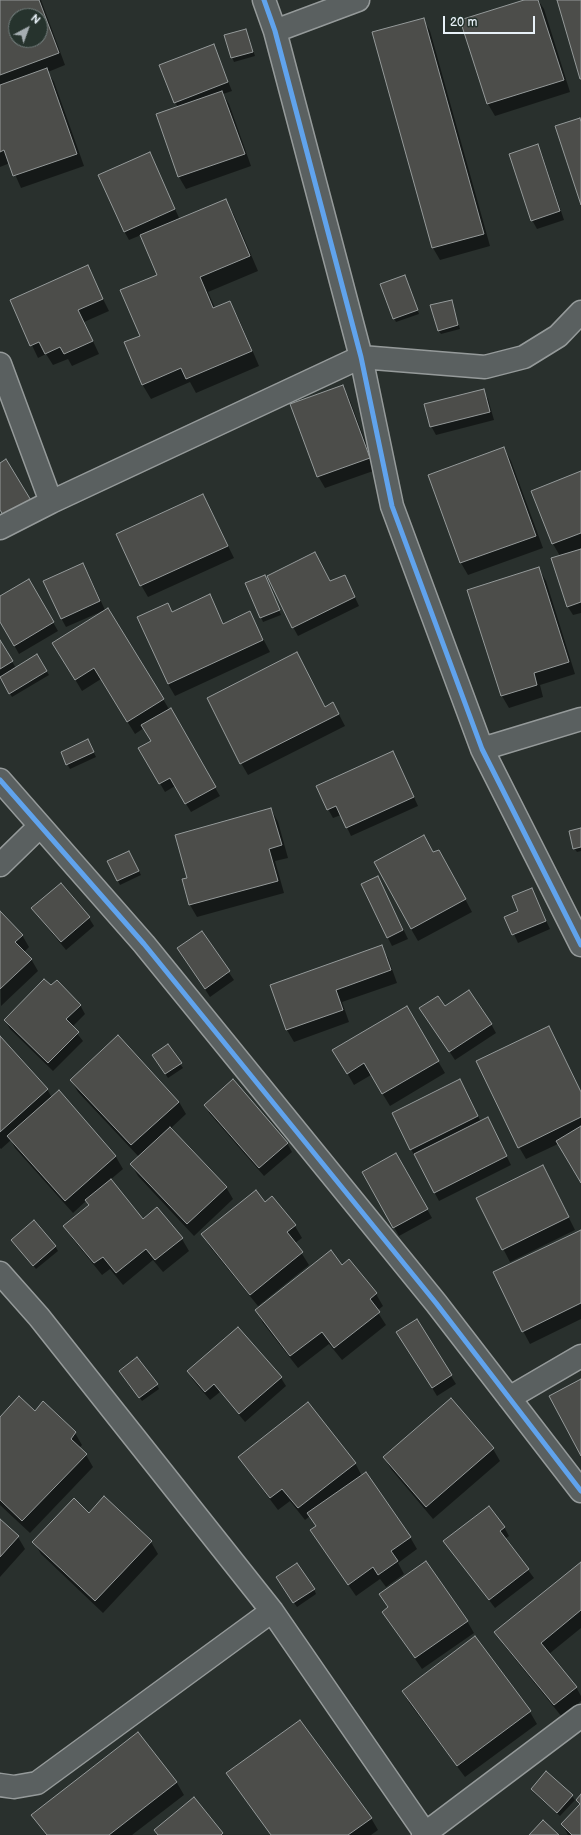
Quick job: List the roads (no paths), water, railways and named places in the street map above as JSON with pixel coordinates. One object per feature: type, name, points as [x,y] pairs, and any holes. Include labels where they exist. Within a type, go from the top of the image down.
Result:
[{"type":"street","points":[[264,0],[275,30],[361,356],[392,506],[482,749],[581,945]]},
{"type":"street","points":[[275,30],[358,0]]},
{"type":"street","points":[[0,528],[51,502],[361,356],[485,367],[524,357],[558,336],[581,312]]},
{"type":"street","points":[[0,364],[51,502]]},
{"type":"street","points":[[482,749],[581,719]]},
{"type":"street","points":[[0,780],[144,944],[436,1303],[581,1491]]},
{"type":"street","points":[[0,865],[40,826]]},
{"type":"street","points":[[0,1273],[39,1317],[272,1611],[424,1834],[581,1716]]},
{"type":"street","points":[[509,1398],[581,1356]]},
{"type":"street","points":[[0,1785],[14,1788],[38,1783],[272,1611]]}]
